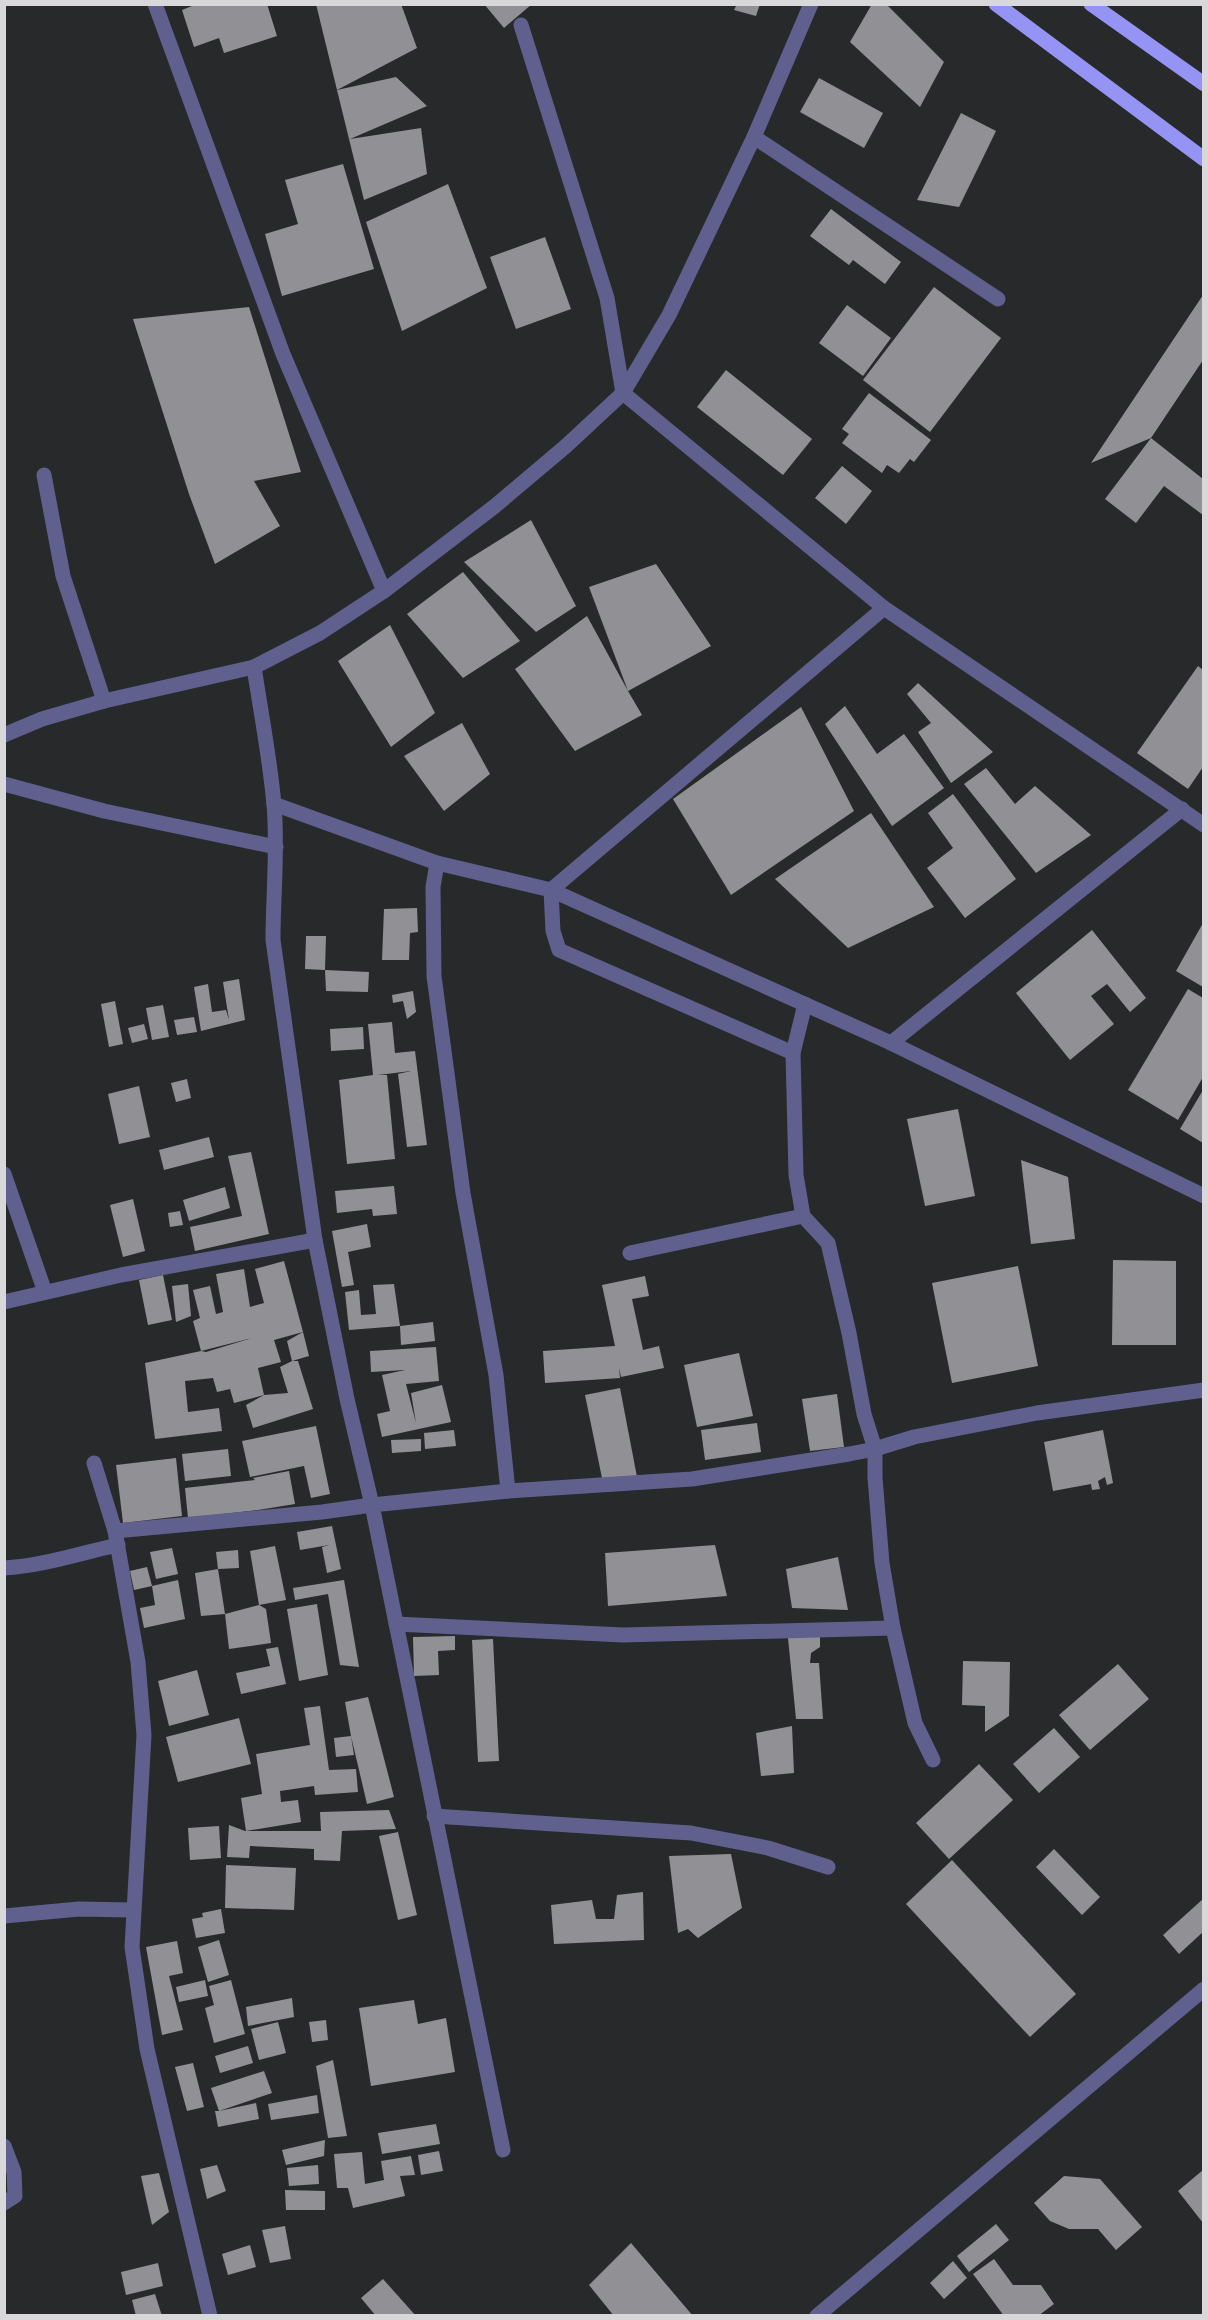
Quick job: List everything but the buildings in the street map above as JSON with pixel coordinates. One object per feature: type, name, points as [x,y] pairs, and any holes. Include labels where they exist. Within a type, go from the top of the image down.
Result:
[{"type":"main road","points":[[996,4],[1203,159]]},
{"type":"main road","points":[[1091,4],[1203,84]]},
{"type":"street","points":[[155,4],[283,354],[384,591]]},
{"type":"street","points":[[4,735],[42,719],[104,701],[254,667],[320,633],[384,591],[495,506],[566,446],[623,393],[669,315],[754,137],[811,4]]},
{"type":"street","points":[[521,25],[607,298],[623,393],[884,608],[1203,825]]},
{"type":"street","points":[[754,137],[998,299]]},
{"type":"street","points":[[44,475],[63,576],[104,701]]},
{"type":"street","points":[[551,890],[884,608]]},
{"type":"street","points":[[254,667],[274,804],[276,847],[273,893],[274,950],[315,1240],[347,1399],[372,1505],[503,2150]]},
{"type":"street","points":[[4,784],[104,811],[276,847]]},
{"type":"street","points":[[274,804],[437,863],[551,890],[891,1043],[1203,1196]]},
{"type":"street","points":[[891,1043],[1182,809]]},
{"type":"street","points":[[437,863],[433,886],[437,998],[463,1193],[496,1375],[508,1491]]},
{"type":"street","points":[[551,890],[553,931],[558,950],[793,1053]]},
{"type":"street","points":[[805,1004],[793,1053],[796,1175],[803,1216],[828,1243],[849,1334],[864,1414],[875,1449],[882,1563],[892,1628],[915,1723],[933,1760]]},
{"type":"street","points":[[4,1174],[45,1292]]},
{"type":"street","points":[[630,1253],[803,1216]]},
{"type":"street","points":[[4,1302],[121,1275],[315,1240]]},
{"type":"street","points":[[4,1568],[41,1564],[117,1538],[372,1505],[508,1491],[692,1479],[875,1449],[914,1437],[1037,1413],[1203,1390]]},
{"type":"street","points":[[94,1463],[117,1538],[138,1662],[144,1734],[132,1910],[132,1947],[147,2049],[210,2316]]},
{"type":"street","points":[[396,1624],[623,1635],[892,1628]]},
{"type":"street","points":[[434,1816],[691,1833],[768,1848],[828,1867]]},
{"type":"street","points":[[4,1916],[79,1909],[132,1910]]},
{"type":"street","points":[[818,2316],[1203,1989]]},
{"type":"street","points":[[4,2146],[14,2172],[15,2196],[4,2203]]}]
